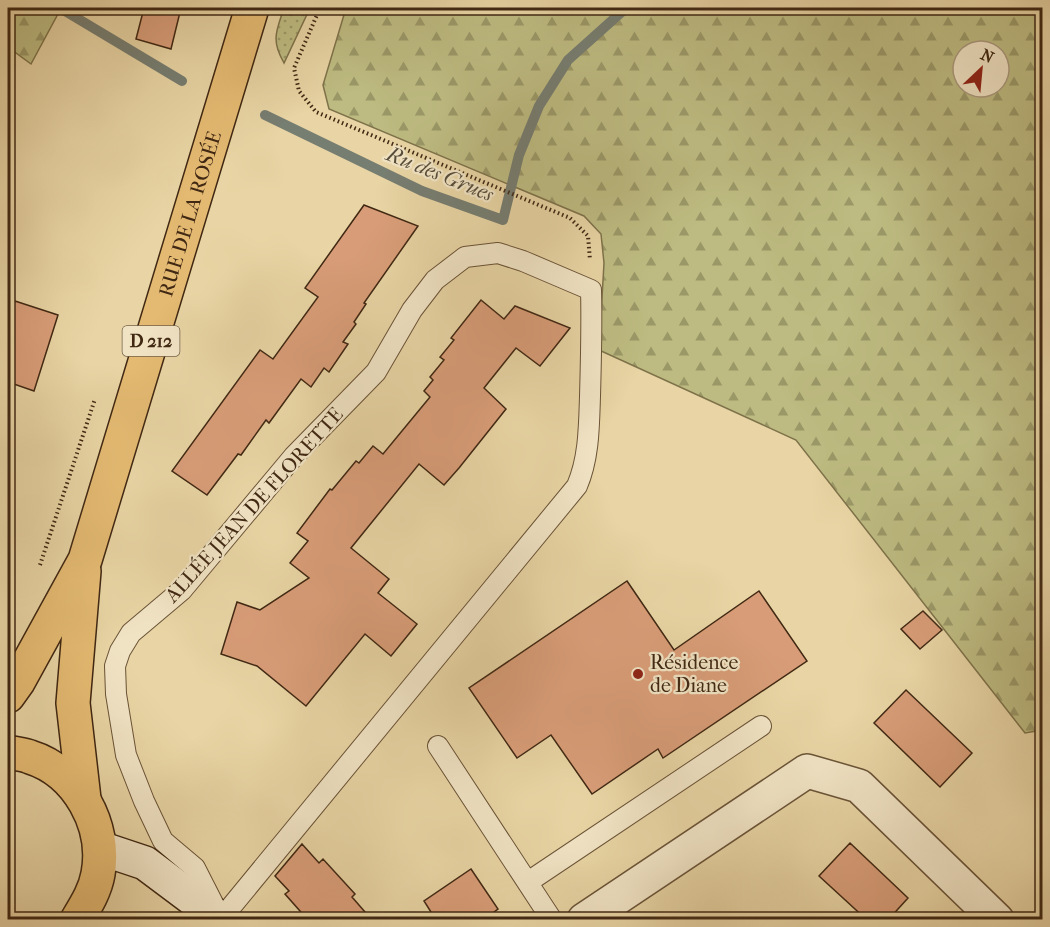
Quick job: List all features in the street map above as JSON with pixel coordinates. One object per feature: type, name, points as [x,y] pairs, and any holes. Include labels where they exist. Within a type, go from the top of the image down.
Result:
[{"type":"main road","name":"RUE DE LA ROSÉE","points":[[84,799],[72,703],[85,560],[252,8]]},
{"type":"main road","name":"RUE DE LA ROSÉE","points":[[8,696],[18,682],[85,560]]},
{"type":"main road","points":[[8,752],[32,757],[61,773],[84,799],[95,822],[100,848],[98,874],[90,898],[77,920]]},
{"type":"street","points":[[584,920],[807,771],[859,786],[997,920]]},
{"type":"street","points":[[100,848],[145,863],[221,919]]},
{"type":"lane","name":"ALLÉE JEAN DE FLORETTE","points":[[221,919],[195,868],[163,841],[126,755],[116,694],[115,666],[120,651],[131,633],[182,590],[294,456],[376,372],[412,310],[435,280],[465,256],[498,253],[591,290]]},
{"type":"lane","points":[[221,919],[576,486],[585,467],[589,421],[592,344],[591,290]]},
{"type":"lane","points":[[528,882],[761,726]]},
{"type":"lane","points":[[438,746],[552,920]]},
{"type":"path","points":[[320,8],[294,68],[299,91],[316,112],[570,218],[588,236],[591,290]]},
{"type":"green space","points":[[8,8],[52,8],[59,12],[31,64],[8,47]]},
{"type":"green space","points":[[284,8],[310,8],[284,63],[277,48],[276,36]]},
{"type":"green space","points":[[346,8],[1042,8],[1042,730],[1025,733],[796,440],[599,350],[604,263],[601,234],[584,216],[329,109],[323,85]]},
{"type":"building","points":[[144,8],[181,8],[171,49],[136,39]]},
{"type":"building","points":[[364,205],[418,226],[364,303],[366,304],[354,322],[356,324],[343,342],[348,344],[329,372],[324,368],[311,387],[301,379],[269,423],[266,420],[241,455],[238,454],[207,495],[172,471],[260,350],[273,359],[318,297],[305,288]]},
{"type":"building","points":[[481,300],[504,319],[515,306],[570,328],[540,366],[516,348],[484,388],[506,409],[459,468],[444,485],[419,464],[351,548],[389,579],[378,593],[417,624],[391,656],[365,634],[306,706],[257,666],[221,654],[237,602],[260,610],[309,578],[290,563],[308,541],[297,533],[330,489],[332,490],[356,461],[359,463],[373,446],[383,454],[430,397],[424,391],[433,380],[430,377],[444,360],[440,357],[454,340],[451,338]]},
{"type":"building","points":[[15,301],[58,315],[34,391],[8,382],[8,323]]},
{"type":"building","name":"Résidence de Diane","points":[[627,581],[674,650],[759,591],[807,661],[663,758],[658,749],[592,794],[551,735],[517,758],[469,688]]},
{"type":"building","points":[[923,611],[942,630],[920,649],[901,629]]},
{"type":"building","points":[[906,690],[972,753],[940,787],[874,723]]},
{"type":"building","points":[[850,843],[908,898],[888,920],[867,920],[819,876]]},
{"type":"building","points":[[302,844],[319,863],[323,859],[355,894],[352,897],[372,920],[308,920],[285,894],[289,891],[275,876]]},
{"type":"building","points":[[471,869],[498,909],[483,920],[436,920],[424,901]]},
{"type":"waterway","name":"Ru des Grues","points":[[60,8],[182,81]]},
{"type":"waterway","name":"Ru des Grues","points":[[265,115],[422,191],[503,220],[519,155],[539,106],[568,60],[626,8]]},
{"type":"place","name":"Résidence de Diane","points":[[638,674]]}]
